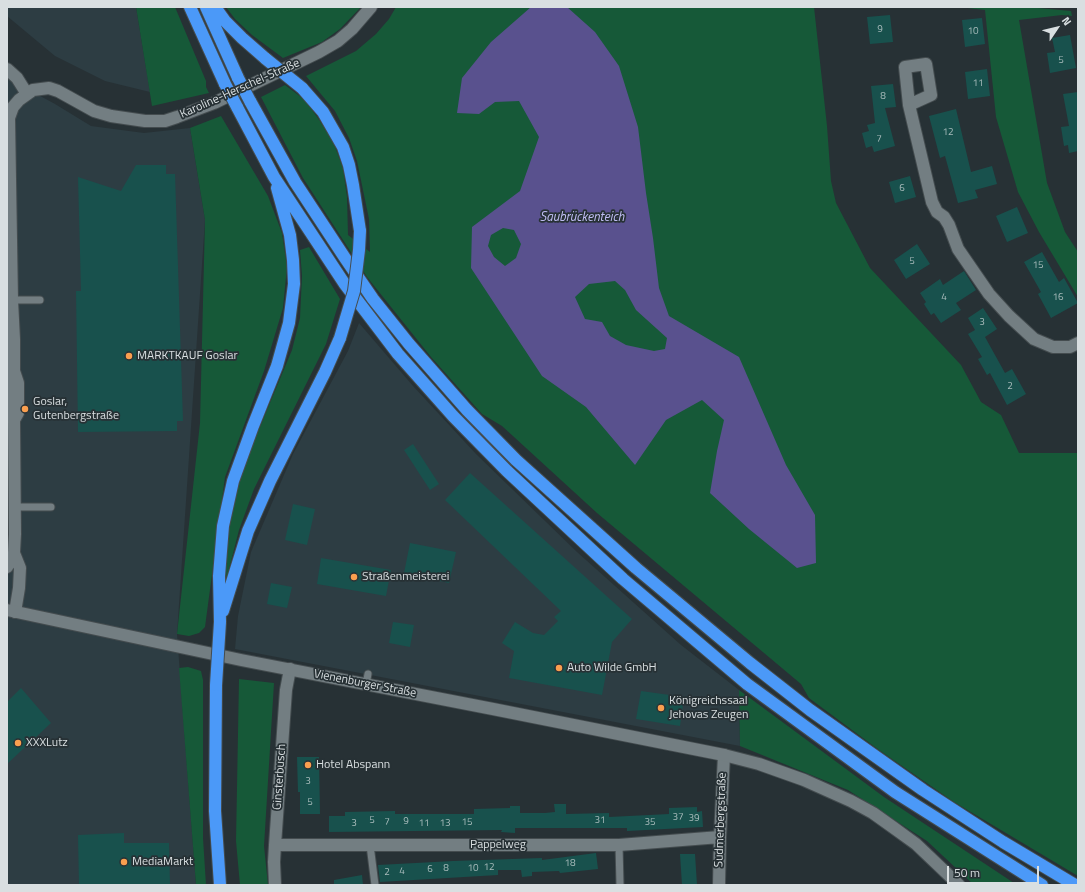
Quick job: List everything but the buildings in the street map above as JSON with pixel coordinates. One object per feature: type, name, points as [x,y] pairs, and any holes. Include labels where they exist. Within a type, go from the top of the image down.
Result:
[{"type":"highway","points":[[190,7],[225,84],[274,177],[344,283],[398,354],[453,416],[496,460],[622,579],[747,684],[895,792],[1042,885]]},
{"type":"highway","points":[[206,7],[238,78],[295,182],[373,299],[467,410],[516,460],[636,568],[750,663],[810,710],[930,794],[1003,842],[1075,885]]},
{"type":"highway","points":[[215,7],[225,21],[242,38],[302,88],[323,112],[343,146],[349,165],[360,231],[357,274],[354,291],[340,338],[325,372],[270,481],[251,524],[220,622]]},
{"type":"highway","points":[[220,885],[215,811],[216,685],[220,622],[219,576],[223,533],[233,481],[277,366],[289,323],[294,284],[294,266],[290,235],[274,177]]},
{"type":"street","name":"Karoline-Herschel-Straße","points":[[27,94],[32,90],[49,88],[58,91],[94,111],[111,116],[145,121],[165,120],[177,117],[214,103],[319,52],[338,41],[352,29],[371,7]]},
{"type":"street","points":[[7,69],[17,78],[27,94],[13,107],[9,118],[14,339],[11,371],[18,383],[18,413],[14,420],[14,553],[7,567]]},
{"type":"street","points":[[909,105],[932,202],[937,212],[944,217],[949,225],[958,249],[988,294],[1034,340],[1053,347],[1070,347],[1078,343]]},
{"type":"street","points":[[11,611],[19,588],[20,568],[14,553]]},
{"type":"street","name":"Vienenburger Straße","points":[[11,611],[241,660],[290,669],[367,679],[759,764],[804,780],[862,807],[916,844],[959,885]]},
{"type":"street","name":"Ginsterbusch","points":[[275,885],[275,845],[286,690],[290,669]]},
{"type":"street","name":"Sudmerbergstraße","points":[[719,885],[724,756]]},
{"type":"street","name":"Pappelweg","points":[[275,845],[619,844],[720,837]]},
{"type":"lane","points":[[12,300],[40,300]]},
{"type":"lane","points":[[14,507],[51,506]]},
{"type":"lane","points":[[619,844],[620,885]]},
{"type":"lane","points":[[370,845],[375,885]]},
{"type":"shaded area","points":[[7,7],[136,7],[150,92],[105,81],[55,56],[7,16]]},
{"type":"shaded area","points":[[7,78],[55,104],[91,126],[144,133],[190,128],[205,220],[177,634],[196,885],[7,885]]},
{"type":"shaded area","points":[[359,323],[413,386],[476,454],[577,552],[681,645],[739,690],[740,746],[235,649],[238,616],[251,552],[293,454],[348,351]]},
{"type":"green space","points":[[136,7],[175,7],[206,81],[206,87],[209,93],[152,106]]},
{"type":"green space","points":[[226,7],[361,7],[340,29],[322,42],[283,58],[252,35],[235,19]]},
{"type":"green space","points":[[396,7],[814,7],[827,126],[831,181],[836,203],[870,268],[961,365],[981,402],[1001,415],[1019,453],[1078,453],[1078,876],[954,802],[879,750],[809,698],[801,684],[597,513],[502,426],[482,414],[431,357],[367,277],[303,178],[261,97],[285,85],[305,100],[320,121],[334,144],[343,168],[347,197],[348,235],[370,252],[369,219],[357,161],[349,138],[335,111],[306,76],[356,51],[376,34],[389,19]]},
{"type":"green space","points":[[959,7],[1027,7],[1071,11],[1072,16],[1062,15],[1019,20],[1047,183],[1065,232],[1078,252],[1078,297],[1039,232],[1018,192],[996,117],[985,10]]},
{"type":"green space","points":[[221,116],[268,196],[282,233],[287,267],[283,308],[264,371],[225,477],[205,627],[199,633],[189,636],[177,634],[200,423],[205,220],[190,128]]},
{"type":"green space","points":[[309,247],[340,299],[326,344],[254,489],[239,530],[227,577],[224,577],[225,553],[230,516],[235,494],[249,453],[292,350],[300,318],[302,276],[300,250]]},
{"type":"green space","points":[[188,667],[201,671],[203,680],[203,838],[206,885],[196,885],[179,668]]},
{"type":"green space","points":[[239,679],[274,683],[264,846],[268,885],[240,885],[236,841]]},
{"type":"green space","points":[[739,690],[884,797],[1017,885],[974,885],[927,841],[848,790],[740,746]]},
{"type":"water","name":"Saubrückenteich","points":[[531,7],[567,7],[595,32],[619,66],[638,127],[659,288],[669,316],[739,357],[786,465],[815,515],[816,563],[797,568],[749,529],[710,493],[724,420],[702,400],[666,420],[635,465],[586,407],[542,376],[471,268],[472,227],[520,191],[539,137],[519,101],[495,102],[479,114],[457,113],[462,78],[491,42]],"holes":[[[503,228],[514,230],[521,244],[516,258],[505,266],[494,257],[488,246],[491,235]],[[615,281],[625,290],[636,310],[667,338],[665,349],[654,351],[626,345],[610,336],[602,322],[585,319],[575,297],[589,284]]]},
{"type":"place","name":"MARKTKAUF Goslar","points":[[129,356]]},
{"type":"place","name":"Goslar, Gutenbergstraße","points":[[25,409]]},
{"type":"place","name":"Straßenmeisterei","points":[[354,577]]},
{"type":"place","name":"Auto Wilde GmbH","points":[[559,668]]},
{"type":"place","name":"Königreichssaal Jehovas Zeugen","points":[[661,708]]},
{"type":"place","name":"XXXLutz","points":[[18,743]]},
{"type":"place","name":"Hotel Abspann","points":[[308,765]]},
{"type":"place","name":"MediaMarkt","points":[[124,862]]}]
